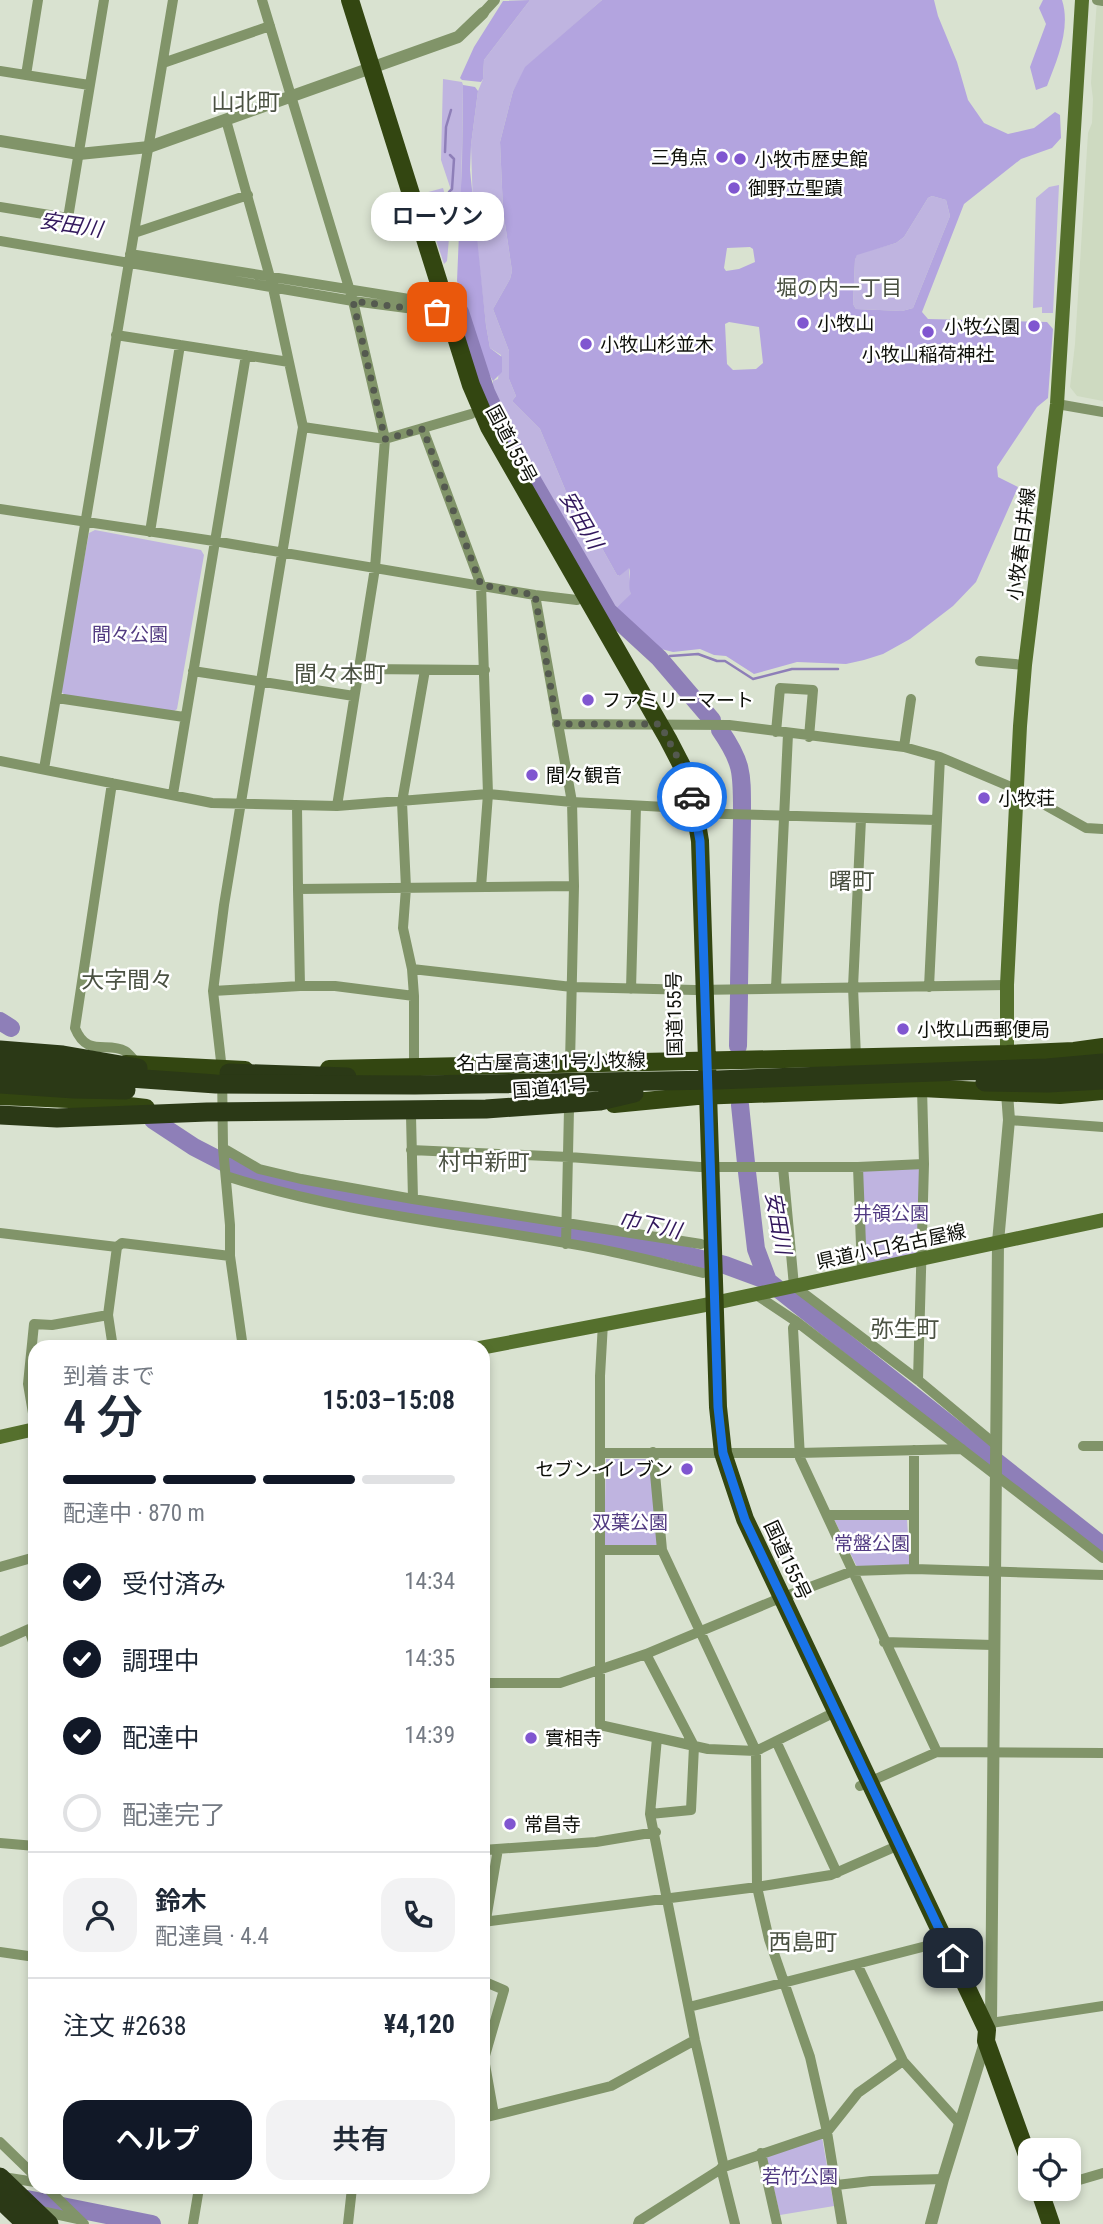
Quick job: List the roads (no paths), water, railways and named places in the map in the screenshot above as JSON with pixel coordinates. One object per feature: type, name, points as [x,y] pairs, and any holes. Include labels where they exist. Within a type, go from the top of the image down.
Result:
[{"type":"highway","name":"国道155号","points":[[339,0],[368,69],[471,385],[489,427],[655,724]]},
{"type":"highway","name":"国道155号","points":[[351,0],[435,308],[471,414],[577,600],[683,768],[689,811],[700,841],[700,990],[706,1260],[711,1304],[708,1398],[722,1491],[778,1599],[986,2031],[986,2041],[1021,2138]]},
{"type":"highway","name":"国道41号","points":[[0,1057],[222,1070],[414,1077],[569,1063],[1007,1054],[1103,1047]]},
{"type":"highway","points":[[0,1050],[63,1055],[157,1070],[414,1077]]},
{"type":"highway","name":"名古屋高速11号小牧線","points":[[0,1069],[216,1084],[414,1077],[717,1080],[1047,1068],[1103,1063]]},
{"type":"highway","points":[[960,1082],[1103,1074]]},
{"type":"highway","name":"名古屋高速11号小牧線","points":[[634,1093],[1103,1080]]},
{"type":"highway","points":[[0,1084],[74,1089],[345,1094],[634,1093]]},
{"type":"highway","name":"国道41号","points":[[0,1096],[69,1099],[223,1117],[411,1116],[569,1109],[703,1096],[922,1088],[1060,1095],[1103,1091]]},
{"type":"highway","points":[[0,1115],[57,1118],[207,1112],[486,1109],[600,1101],[634,1093]]},
{"type":"highway","name":"国道155号","points":[[778,1599],[827,1716],[865,1784],[890,1849],[934,1944],[978,2035],[986,2041]]},
{"type":"highway","points":[[0,2177],[49,2224]]},
{"type":"highway","points":[[0,2201],[26,2224]]},
{"type":"highway","points":[[1045,2201],[1051,2224]]},
{"type":"main road","name":"小牧春日井線","points":[[1007,1093],[1007,985],[1025,665],[1057,404],[1082,0]]},
{"type":"main road","name":"県道小口名古屋線","points":[[490,1346],[711,1304],[1103,1220]]},
{"type":"main road","points":[[0,1437],[28,1429]]},
{"type":"street","points":[[26,75],[38,0]]},
{"type":"street","points":[[0,207],[68,218],[104,0]]},
{"type":"street","points":[[44,769],[173,0]]},
{"type":"street","points":[[262,0],[353,301],[385,439],[375,568],[337,806]]},
{"type":"street","points":[[0,141],[79,154],[149,147],[458,37],[495,0]]},
{"type":"street","points":[[1097,0],[1103,1]]},
{"type":"street","points":[[163,63],[270,26]]},
{"type":"street","points":[[0,71],[89,85]]},
{"type":"street","points":[[226,120],[272,282],[303,427],[224,905],[214,991],[222,1070],[223,1148],[230,1256],[242,1340]]},
{"type":"street","points":[[134,233],[248,195]]},
{"type":"street","points":[[0,241],[190,268],[272,282],[353,301],[435,308]]},
{"type":"street","points":[[272,282],[349,289],[435,308]]},
{"type":"street","points":[[116,335],[289,362]]},
{"type":"street","points":[[150,532],[180,345]]},
{"type":"street","points":[[173,794],[246,355]]},
{"type":"street","points":[[1057,404],[1103,412]]},
{"type":"street","points":[[303,427],[385,439],[471,414]]},
{"type":"street","points":[[423,429],[481,585],[488,794],[481,887]]},
{"type":"street","points":[[0,509],[577,600]]},
{"type":"street","points":[[535,595],[572,802],[574,886],[569,1063]]},
{"type":"street","points":[[980,661],[1025,665]]},
{"type":"street","points":[[360,669],[485,670]]},
{"type":"street","points":[[414,1077],[414,996],[412,969],[403,928],[406,888],[402,802],[425,670]]},
{"type":"street","points":[[193,671],[354,696]]},
{"type":"street","points":[[776,732],[780,688],[813,690],[809,737]]},
{"type":"street","points":[[57,698],[184,717]]},
{"type":"street","points":[[904,747],[911,699]]},
{"type":"street","points":[[557,724],[729,725],[904,747],[940,757],[1018,790],[1086,828],[1103,830]]},
{"type":"street","points":[[776,988],[788,734]]},
{"type":"street","points":[[929,987],[940,757]]},
{"type":"street","points":[[0,761],[212,803],[242,805],[337,806],[488,794],[689,811],[936,820]]},
{"type":"street","points":[[112,783],[75,1028],[79,1038],[94,1047],[125,1051],[138,1064]]},
{"type":"street","points":[[297,806],[300,986]]},
{"type":"street","points":[[631,989],[636,806]]},
{"type":"street","points":[[856,1057],[853,988],[861,819]]},
{"type":"street","points":[[298,889],[574,886]]},
{"type":"street","points":[[412,969],[572,987],[631,989],[1007,985]]},
{"type":"street","points":[[214,991],[335,986],[414,996]]},
{"type":"street","points":[[918,1380],[924,1164],[922,1088]]},
{"type":"street","points":[[931,2224],[991,2023],[998,1242],[1009,1120],[1007,1093]]},
{"type":"street","points":[[566,1244],[569,1109]]},
{"type":"street","points":[[411,1116],[413,1199]]},
{"type":"street","points":[[1009,1120],[1103,1126]]},
{"type":"street","points":[[223,1148],[259,1169],[413,1199],[568,1223],[706,1260]]},
{"type":"street","points":[[411,1150],[569,1157],[706,1167],[924,1164]]},
{"type":"street","points":[[783,1167],[794,1286],[918,1380],[996,1445]]},
{"type":"street","points":[[858,1167],[862,1271]]},
{"type":"street","points":[[226,1176],[329,1203],[410,1219],[598,1249],[706,1260]]},
{"type":"street","points":[[0,1233],[117,1247]]},
{"type":"street","points":[[112,1340],[108,1315],[117,1247],[122,1243],[230,1256]]},
{"type":"street","points":[[755,1294],[797,1322],[1103,1558]]},
{"type":"street","points":[[32,1340],[34,1324],[52,1325],[108,1315]]},
{"type":"street","points":[[797,1322],[793,1328],[800,1458],[937,1752]]},
{"type":"street","points":[[603,1323],[600,1725],[708,1749],[756,1751],[827,1716]]},
{"type":"street","points":[[1083,1446],[1103,1446]]},
{"type":"street","points":[[914,1450],[914,1569]]},
{"type":"street","points":[[601,1453],[962,1450]]},
{"type":"street","points":[[653,1452],[662,1550],[756,1751],[757,1887],[769,1939],[810,2057],[827,2132],[842,2224]]},
{"type":"street","points":[[828,1515],[914,1515]]},
{"type":"street","points":[[600,1550],[662,1550]]},
{"type":"street","points":[[0,1567],[28,1559]]},
{"type":"street","points":[[490,1683],[560,1683],[646,1654],[853,1571],[914,1569],[994,1574],[1103,1575]]},
{"type":"street","points":[[2,1637],[28,1629]]},
{"type":"street","points":[[884,1642],[993,1644]]},
{"type":"street","points":[[646,1654],[694,1746],[691,1810],[650,1814]]},
{"type":"street","points":[[657,1738],[650,1814],[656,1832],[695,2040],[735,2224]]},
{"type":"street","points":[[776,1741],[836,1873]]},
{"type":"street","points":[[865,1784],[937,1752],[1103,1753]]},
{"type":"street","points":[[490,1850],[596,1842],[656,1832]]},
{"type":"street","points":[[0,1843],[28,1845]]},
{"type":"street","points":[[490,1891],[498,1849]]},
{"type":"street","points":[[490,1921],[757,1887],[836,1873],[890,1849]]},
{"type":"street","points":[[689,2007],[934,1944]]},
{"type":"street","points":[[0,1952],[28,1956]]},
{"type":"street","points":[[857,1964],[903,2061],[960,2124]]},
{"type":"street","points":[[490,1984],[504,1990],[490,2038]]},
{"type":"street","points":[[991,2023],[1103,2007]]},
{"type":"street","points":[[490,2116],[611,2086],[695,2040]]},
{"type":"street","points":[[638,2224],[662,2205],[723,2167],[827,2132],[858,2092],[903,2061]]},
{"type":"street","points":[[0,2142],[28,2171]]},
{"type":"street","points":[[761,2153],[777,2224]]},
{"type":"street","points":[[1081,2179],[1103,2173]]},
{"type":"street","points":[[0,2177],[28,2177]]},
{"type":"street","points":[[837,2185],[943,2179]]},
{"type":"street","points":[[53,2194],[81,2221]]},
{"type":"street","points":[[193,2224],[198,2194]]},
{"type":"street","points":[[348,2224],[351,2194]]},
{"type":"street","points":[[0,2201],[81,2221]]},
{"type":"waterway","points":[[445,152],[446,127],[451,110]]},
{"type":"waterway","points":[[449,192],[452,189],[454,159],[450,155]]},
{"type":"waterway","name":"安田川","points":[[460,312],[486,392],[506,435],[608,611],[659,658],[712,720]]},
{"type":"waterway","points":[[670,656],[698,654],[725,661],[753,679],[792,669],[838,669]]},
{"type":"waterway","name":"安田川","points":[[720,730],[737,759],[742,786],[742,809]]},
{"type":"waterway","name":"安田川","points":[[739,985],[742,819]]},
{"type":"waterway","name":"安田川","points":[[738,1046],[739,995]]},
{"type":"waterway","name":"巾下川","points":[[0,1021],[11,1028]]},
{"type":"waterway","name":"安田川","points":[[740,1105],[746,1163]]},
{"type":"waterway","name":"巾下川","points":[[153,1120],[223,1162],[285,1183],[428,1211],[666,1250],[725,1265],[768,1281],[1103,1546]]},
{"type":"waterway","name":"安田川","points":[[747,1172],[756,1249],[768,1281]]},
{"type":"waterway","points":[[17,2197],[152,2224]]},
{"type":"place","name":"三角点","points":[[722,157]]},
{"type":"place","name":"小牧市歴史館","points":[[740,159]]},
{"type":"place","name":"御野立聖蹟","points":[[734,188]]},
{"type":"place","name":"ローソン","points":[[437,312]]},
{"type":"place","name":"小牧山","points":[[803,323]]},
{"type":"place","name":"小牧公園","points":[[1034,326]]},
{"type":"place","name":"小牧山稲荷神社","points":[[928,332]]},
{"type":"place","name":"小牧山杉並木","points":[[586,344]]},
{"type":"place","name":"ファミリーマート","points":[[588,700]]},
{"type":"place","name":"間々観音","points":[[532,775]]},
{"type":"place","name":"小牧荘","points":[[984,798]]},
{"type":"place","name":"小牧山西郵便局","points":[[903,1029]]},
{"type":"place","name":"セブン-イレブン","points":[[687,1469]]},
{"type":"place","name":"實相寺","points":[[531,1738]]},
{"type":"place","name":"常昌寺","points":[[510,1824]]},
{"type":"district","name":"山北町","points":[[246,102]]},
{"type":"district","name":"堀の内一丁目","points":[[839,288]]},
{"type":"district","name":"間々本町","points":[[340,674]]},
{"type":"district","name":"曙町","points":[[852,881]]},
{"type":"district","name":"大字間々","points":[[127,980]]},
{"type":"district","name":"村中新町","points":[[484,1162]]},
{"type":"district","name":"弥生町","points":[[905,1329]]},
{"type":"district","name":"西島町","points":[[803,1942]]},
{"type":"park label","name":"間々公園","points":[[130,634]]},
{"type":"park label","name":"井領公園","points":[[891,1213]]},
{"type":"park label","name":"双葉公園","points":[[630,1522]]},
{"type":"park label","name":"常盤公園","points":[[872,1543]]},
{"type":"park label","name":"若竹公園","points":[[800,2176]]}]
